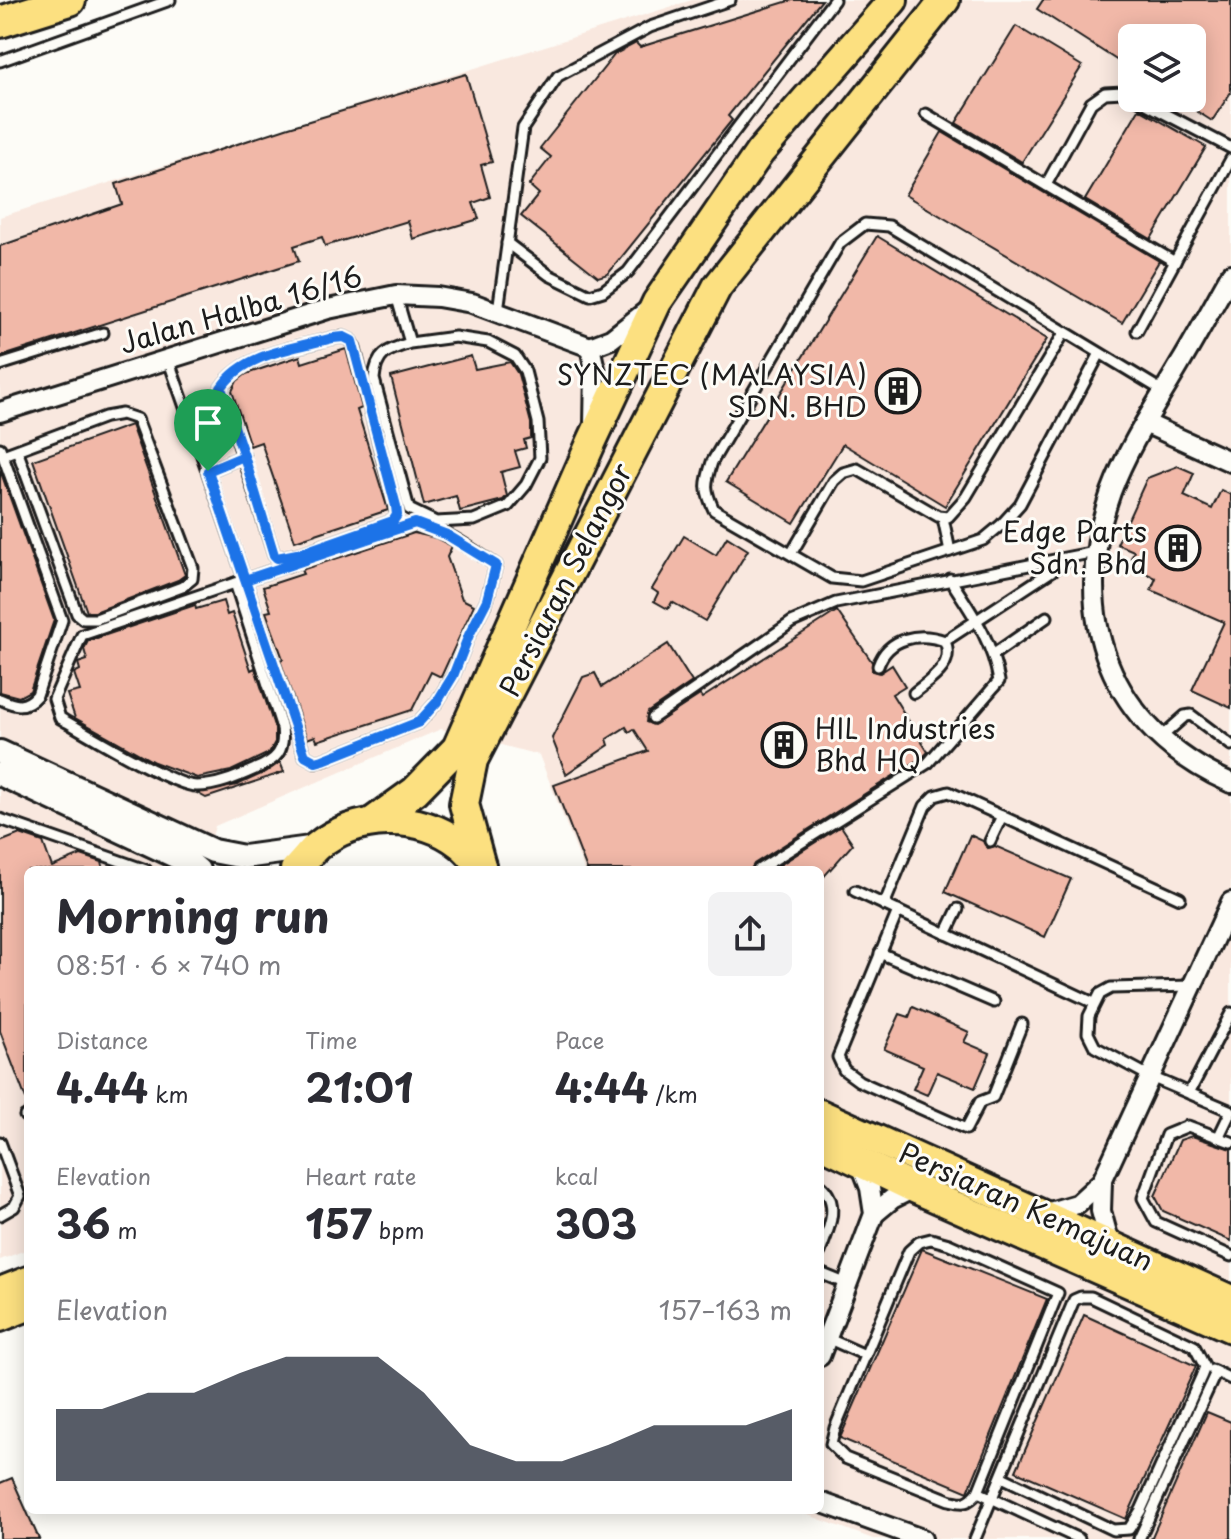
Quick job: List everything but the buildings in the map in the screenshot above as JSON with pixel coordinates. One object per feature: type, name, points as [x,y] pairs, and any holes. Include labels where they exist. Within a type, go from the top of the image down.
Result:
[{"type":"highway","points":[[0,22],[70,0]]},
{"type":"main road","name":"Persiaran Selangor","points":[[372,822],[415,791],[457,748],[592,441],[657,302],[760,152],[893,0]]},
{"type":"main road","name":"Persiaran Selangor","points":[[482,866],[464,804],[473,760],[717,287],[945,0]]},
{"type":"main road","points":[[299,866],[317,847],[343,830],[372,822],[403,821],[433,829],[460,844],[481,866]]},
{"type":"main road","name":"Persiaran Kemajuan","points":[[824,1116],[1231,1300]]},
{"type":"main road","name":"Persiaran Kemajuan","points":[[824,1145],[1231,1328]]},
{"type":"main road","points":[[0,1292],[24,1283]]},
{"type":"main road","points":[[0,1317],[24,1308]]},
{"type":"street","points":[[1231,274],[1145,423],[1112,490],[1086,554],[1103,650],[1133,710],[1160,738],[1212,774],[1231,783]]},
{"type":"street","name":"Jalan Halba 16/16","points":[[1,407],[328,309],[396,295],[438,297],[472,303],[590,347]]},
{"type":"street","points":[[592,441],[596,395],[590,347],[611,339],[632,325],[657,302]]},
{"type":"street","points":[[1145,423],[1231,462]]},
{"type":"street","points":[[0,752],[213,851],[244,857],[317,847]]},
{"type":"street","points":[[0,774],[193,866]]},
{"type":"street","points":[[1043,1214],[1077,1204],[1102,1181],[1231,902]]},
{"type":"street","points":[[860,1162],[870,1188],[874,1214]]},
{"type":"street","points":[[1102,1181],[1101,1211],[1110,1244]]},
{"type":"street","points":[[824,1346],[874,1214],[892,1199],[914,1188]]},
{"type":"street","points":[[824,1503],[922,1539]]},
{"type":"lane","points":[[0,61],[170,0]]},
{"type":"lane","points":[[498,311],[523,128],[558,76],[650,27],[730,0]]},
{"type":"lane","points":[[507,243],[549,275],[590,295],[603,291],[628,272],[834,0]]},
{"type":"lane","points":[[1046,185],[1091,103],[1105,93],[1118,92]]},
{"type":"lane","points":[[1162,112],[1231,148]]},
{"type":"lane","points":[[926,114],[1175,262]]},
{"type":"lane","points":[[1137,331],[1231,159]]},
{"type":"lane","points":[[1099,355],[1020,504],[983,540],[861,581],[832,578],[714,510],[705,483],[712,462],[840,243],[865,224],[889,226],[1163,391]]},
{"type":"lane","points":[[396,295],[410,343]]},
{"type":"lane","points":[[0,365],[103,333]]},
{"type":"lane","points":[[791,554],[834,481],[843,473],[857,469],[943,518],[948,517],[966,497],[1064,333]]},
{"type":"lane","points":[[344,337],[352,341],[355,349],[397,515],[393,521],[302,553],[277,558],[244,456],[221,388],[227,379],[238,368],[265,357],[344,337]]},
{"type":"lane","points":[[455,337],[488,342],[515,356],[525,371],[538,422],[540,458],[526,485],[508,506],[474,520],[436,522],[409,509],[374,379],[375,364],[388,350],[410,343],[455,337]]},
{"type":"lane","points":[[168,359],[208,471],[240,581],[282,728],[284,743],[281,752],[259,767],[218,783],[194,787],[150,768],[60,718],[54,699],[82,635],[240,581],[415,523],[447,535],[496,565],[487,600],[453,676],[437,702],[419,722],[316,762],[305,756],[240,581]]},
{"type":"lane","points":[[0,699],[16,706],[30,703],[37,695],[62,620],[1,451],[17,450],[105,417],[122,414],[137,419],[193,568],[192,579],[182,587],[96,619],[83,619],[77,614],[17,450]]},
{"type":"lane","points":[[208,471],[244,456]]},
{"type":"lane","points":[[943,518],[950,551]]},
{"type":"lane","points":[[653,718],[792,622],[836,603],[1086,554]]},
{"type":"lane","points":[[945,641],[1086,554]]},
{"type":"lane","points":[[764,866],[928,763],[999,681],[994,654],[978,621],[950,579]]},
{"type":"lane","points":[[994,654],[1047,617]]},
{"type":"lane","points":[[878,666],[882,655],[895,644],[910,638],[927,635],[945,641],[948,648],[944,669],[914,693]]},
{"type":"lane","points":[[1160,738],[1185,716],[1191,715],[1231,745]]},
{"type":"lane","points":[[884,905],[925,806],[935,796],[949,792],[1180,898]]},
{"type":"lane","points":[[990,841],[1002,816]]},
{"type":"lane","points":[[0,819],[135,866]]},
{"type":"lane","points":[[855,891],[1094,1003]]},
{"type":"lane","points":[[946,934],[958,909]]},
{"type":"lane","points":[[898,911],[838,1057],[844,1070],[859,1081],[966,1129],[980,1102],[993,1097],[1022,1024]]},
{"type":"lane","points":[[880,953],[994,1002]]},
{"type":"lane","points":[[1193,986],[1111,988],[1100,994],[1094,1003],[1088,1033],[1095,1047],[1151,1077],[1231,1111],[1219,1136]]},
{"type":"lane","points":[[1189,1093],[1231,1013]]},
{"type":"lane","points":[[1231,1142],[1188,1126],[1166,1135],[1143,1198],[1156,1222],[1231,1256]]},
{"type":"lane","points":[[0,1142],[20,1196],[14,1207],[0,1215]]},
{"type":"lane","points":[[824,1191],[830,1199],[833,1220],[824,1242]]},
{"type":"lane","points":[[931,1239],[949,1244],[1058,1293],[978,1492],[964,1504],[845,1458],[833,1448],[831,1441],[835,1428],[865,1355],[909,1251],[919,1242],[931,1239]]},
{"type":"lane","points":[[824,1275],[847,1284]]},
{"type":"lane","points":[[975,1539],[1074,1300],[1091,1297],[1194,1346],[1205,1367],[1231,1379]]},
{"type":"lane","points":[[827,1338],[865,1355]]},
{"type":"lane","points":[[1002,1477],[1113,1530],[1129,1529],[1141,1510],[1205,1367]]},
{"type":"lane","points":[[1139,1539],[1216,1372]]},
{"type":"lane","points":[[978,1492],[1079,1539]]},
{"type":"shaded area","points":[[692,0],[1231,0],[1231,1539],[873,1539],[806,1514],[824,1514],[824,866],[582,866],[539,755],[441,729],[215,826],[204,866],[24,866],[24,1251],[0,1260],[0,217]]},
{"type":"place","name":"SYNZTEC (MALAYSIA) SDN. BHD","points":[[898,391]]},
{"type":"place","name":"Edge Parts Sdn. Bhd","points":[[1178,548]]},
{"type":"place","name":"HIL Industries Bhd HQ","points":[[784,745]]},
{"type":"route","points":[[208,471],[244,456],[221,388],[238,368],[333,338],[344,337],[352,341],[396,506],[397,515],[393,521],[302,553],[277,558],[244,456],[208,471],[305,756],[316,762],[323,760],[419,722],[437,702],[453,676],[487,600],[496,565],[447,535],[415,523],[401,527],[245,580],[208,471]]}]
